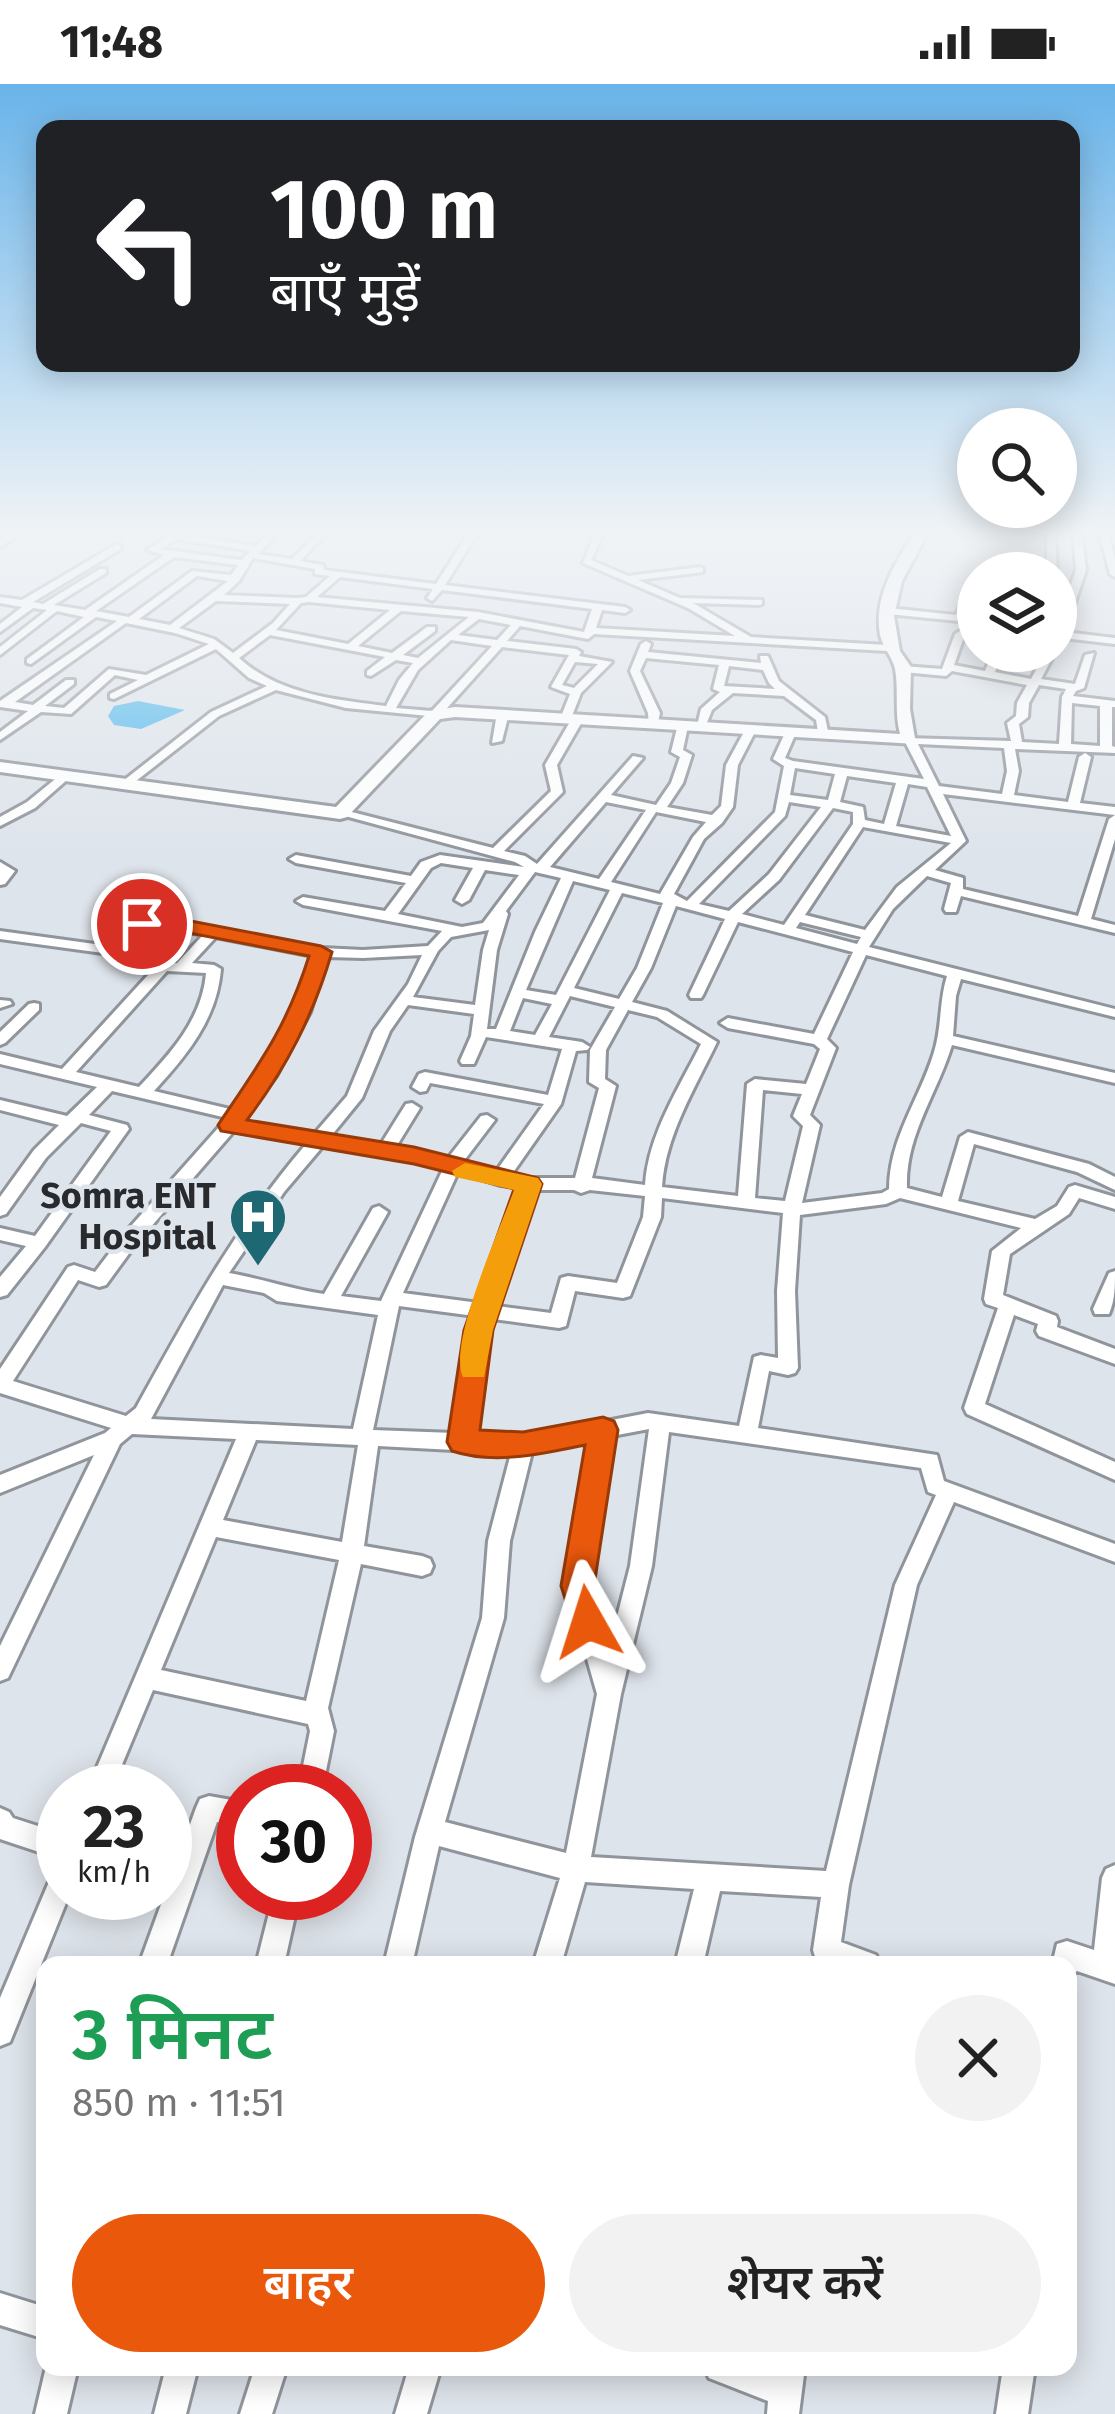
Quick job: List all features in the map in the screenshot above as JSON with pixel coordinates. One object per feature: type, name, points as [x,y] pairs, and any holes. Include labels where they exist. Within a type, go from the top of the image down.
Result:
[{"type":"highway","points":[[0,767],[340,813],[435,715],[502,713],[910,740],[902,709],[903,668],[887,648],[887,640]]},
{"type":"street","points":[[31,661],[58,640]]},
{"type":"street","points":[[3,707],[96,640]]},
{"type":"street","points":[[204,640],[217,644],[245,672],[276,686],[435,715],[501,640]]},
{"type":"street","points":[[232,658],[257,640]]},
{"type":"street","points":[[305,640],[420,661]]},
{"type":"street","points":[[354,650],[370,640]]},
{"type":"street","points":[[371,673],[416,640]]},
{"type":"street","points":[[390,710],[404,679],[446,640]]},
{"type":"street","points":[[471,640],[607,662],[576,692],[571,719],[551,765],[557,792],[496,852]]},
{"type":"street","points":[[576,692],[556,687],[584,640]]},
{"type":"street","points":[[648,640],[635,670],[642,679],[643,698],[654,713],[653,725]]},
{"type":"street","points":[[742,640],[887,648]]},
{"type":"street","points":[[755,641],[785,693],[820,719],[820,736],[808,766]]},
{"type":"street","points":[[903,668],[946,673],[957,643]]},
{"type":"street","points":[[114,696],[217,644]]},
{"type":"street","points":[[0,654],[58,664]]},
{"type":"street","points":[[642,654],[767,667]]},
{"type":"street","points":[[1070,693],[1079,688],[1090,655]]},
{"type":"street","points":[[725,663],[718,688],[785,693]]},
{"type":"street","points":[[948,668],[1036,682],[1111,704],[1110,750],[910,740],[960,841]]},
{"type":"street","points":[[3,707],[68,712],[112,671],[148,679]]},
{"type":"street","points":[[1007,798],[1013,771],[1013,723],[1022,717],[1041,672]]},
{"type":"street","points":[[0,737],[70,682]]},
{"type":"street","points":[[127,784],[215,714],[276,686]]},
{"type":"street","points":[[541,1039],[565,996],[611,885],[676,783],[686,755],[677,752],[706,709],[731,689]]},
{"type":"street","points":[[1065,747],[1070,693]]},
{"type":"street","points":[[496,741],[502,713]]},
{"type":"street","points":[[580,1187],[608,1086],[597,1082],[598,1050],[644,968],[669,897],[699,838],[727,807],[732,765],[749,732]]},
{"type":"street","points":[[789,735],[779,759],[790,764],[1115,815],[1084,921]]},
{"type":"street","points":[[1073,805],[1085,757]]},
{"type":"street","points":[[0,1484],[122,1433],[143,1414],[217,1277],[278,1188],[354,1098],[382,1031],[432,950],[446,934],[488,926],[637,758]]},
{"type":"street","points":[[692,903],[772,826],[785,798],[783,784],[790,764]]},
{"type":"street","points":[[696,995],[735,914],[774,877],[831,804],[842,771]]},
{"type":"street","points":[[2,819],[64,776]]},
{"type":"street","points":[[887,830],[904,780]]},
{"type":"street","points":[[601,797],[718,820]]},
{"type":"street","points":[[785,798],[859,810],[859,823],[792,923]]},
{"type":"street","points":[[340,813],[520,859],[534,870]]},
{"type":"street","points":[[859,823],[960,841]]},
{"type":"street","points":[[819,1040],[870,935],[904,888],[960,841]]},
{"type":"street","points":[[296,859],[415,881]]},
{"type":"street","points":[[389,916],[426,865],[440,859],[569,876],[735,914],[870,935]]},
{"type":"street","points":[[462,900],[481,865]]},
{"type":"street","points":[[0,866],[8,872],[0,881]]},
{"type":"street","points":[[928,872],[958,881],[951,909]]},
{"type":"street","points":[[501,1035],[546,933],[551,907],[569,876]]},
{"type":"street","points":[[329,907],[343,889]]},
{"type":"street","points":[[956,891],[1115,929]]},
{"type":"street","points":[[302,901],[464,930]]},
{"type":"street","points":[[468,1060],[480,1032],[490,950],[502,910]]},
{"type":"street","points":[[0,935],[103,949],[149,919],[321,952],[432,950]]},
{"type":"street","points":[[792,923],[861,952],[1115,1013]]},
{"type":"street","points":[[181,967],[213,932]]},
{"type":"street","points":[[321,952],[303,1012],[268,1076],[184,1184],[120,1249],[99,1280],[74,1272],[0,1384],[122,1433],[249,1432],[523,1445],[660,1423],[930,1461],[935,1486],[1115,1552]]},
{"type":"street","points":[[66,1074],[163,968],[214,969],[214,993],[187,1044],[144,1092]]},
{"type":"street","points":[[898,1192],[895,1166],[945,1039],[944,1004],[955,975]]},
{"type":"street","points":[[217,1277],[270,1287],[277,1294],[328,1301],[486,1310],[560,1321],[568,1283],[623,1292],[652,1217],[663,1140],[710,1042],[662,1014],[624,1004],[518,993]]},
{"type":"street","points":[[404,1000],[482,1011]]},
{"type":"street","points":[[0,1040],[34,1007]]},
{"type":"street","points":[[728,1023],[819,1040],[828,1048],[801,1116],[812,1124],[792,1208],[786,1292],[788,1368],[761,1362],[747,1435]]},
{"type":"street","points":[[480,1032],[598,1050]]},
{"type":"street","points":[[945,1039],[1115,1078]]},
{"type":"street","points":[[500,1178],[554,1101],[570,1046]]},
{"type":"street","points":[[0,1077],[7,1061],[144,1092],[321,1142],[386,1150],[529,1184],[590,1184],[792,1208],[886,1198],[898,1192],[1037,1226]]},
{"type":"street","points":[[420,1087],[425,1077],[554,1101]]},
{"type":"street","points":[[0,1210],[40,1154],[110,1084]]},
{"type":"street","points":[[746,1203],[755,1084],[811,1090]]},
{"type":"street","points":[[0,1105],[121,1130],[0,1290]]},
{"type":"street","points":[[386,1150],[412,1108]]},
{"type":"street","points":[[315,1764],[322,1731],[318,1715],[351,1556],[365,1437],[389,1304],[451,1167],[487,1120]]},
{"type":"street","points":[[948,1204],[968,1137],[1083,1168],[1114,1194]]},
{"type":"street","points":[[463,1442],[486,1310],[529,1184]]},
{"type":"street","points":[[1114,1194],[1075,1191],[1063,1210],[1001,1251],[993,1299],[1049,1321],[1046,1331],[1115,1357]]},
{"type":"street","points":[[328,1301],[379,1212]]},
{"type":"street","points":[[0,1234],[39,1243]]},
{"type":"street","points":[[1102,1309],[1115,1278]]},
{"type":"street","points":[[1008,1305],[974,1408],[1115,1471]]},
{"type":"street","points":[[550,1956],[576,1869],[609,1694],[641,1566],[660,1423]]},
{"type":"street","points":[[603,1430],[578,1586],[609,1694]]},
{"type":"street","points":[[110,1764],[249,1432]]},
{"type":"street","points":[[0,1670],[122,1433]]},
{"type":"street","points":[[400,1956],[430,1831],[493,1618],[499,1541],[523,1445]]},
{"type":"street","points":[[842,1956],[826,1950],[836,1885],[906,1585],[949,1491]]},
{"type":"street","points":[[209,1527],[422,1566]]},
{"type":"street","points":[[146,1678],[318,1715]]},
{"type":"street","points":[[192,1834],[209,1808],[216,1809]]},
{"type":"street","points":[[0,1821],[5,1828],[36,1838]]},
{"type":"street","points":[[430,1831],[576,1869],[836,1885]]},
{"type":"street","points":[[691,1956],[710,1877]]},
{"type":"street","points":[[1077,1957],[1111,1969],[1115,1882]]},
{"type":"street","points":[[0,2032],[46,1920]]},
{"type":"street","points":[[155,1956],[163,1920]]},
{"type":"street","points":[[272,1956],[280,1920]]},
{"type":"street","points":[[0,2309],[36,2320]]},
{"type":"street","points":[[52,2414],[60,2376]]},
{"type":"street","points":[[170,2414],[180,2376]]},
{"type":"street","points":[[256,2414],[261,2376]]},
{"type":"street","points":[[411,2414],[422,2376]]},
{"type":"street","points":[[745,2376],[786,2391]]},
{"type":"street","points":[[1012,2414],[1015,2376]]},
{"type":"water","points":[[138,701],[185,710],[141,729],[114,725],[108,716],[114,706]]},
{"type":"slow traffic","points":[[465,1171],[529,1184],[479,1330],[473,1369]]},
{"type":"place","name":"Somra ENT Hospital","points":[[258,1268]]},
{"type":"route","points":[[142,924],[149,919],[321,952],[303,1012],[268,1076],[230,1125],[414,1155],[465,1172],[529,1184],[479,1330],[463,1442],[523,1445],[603,1430],[578,1586],[588,1622]]}]
